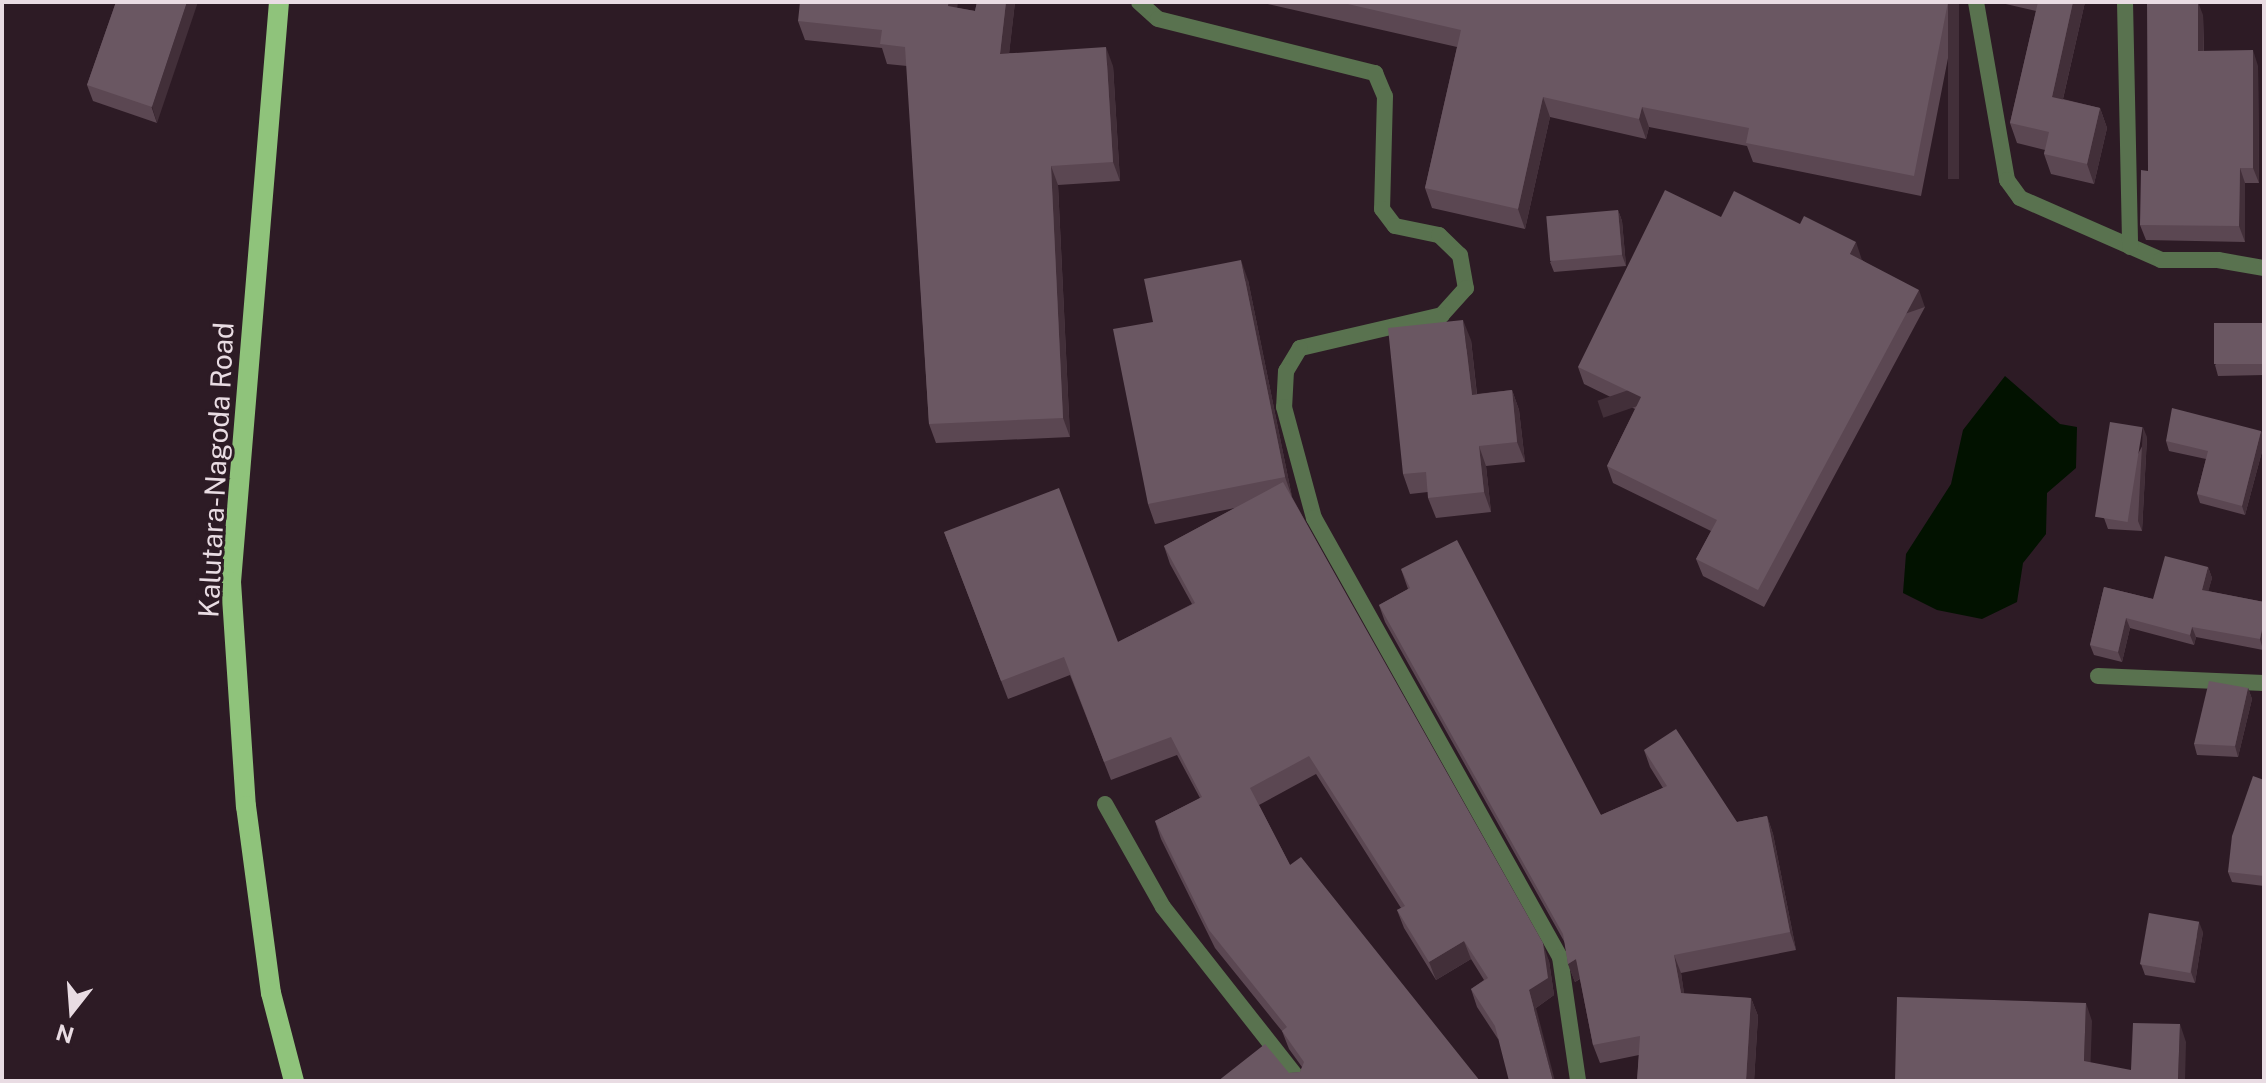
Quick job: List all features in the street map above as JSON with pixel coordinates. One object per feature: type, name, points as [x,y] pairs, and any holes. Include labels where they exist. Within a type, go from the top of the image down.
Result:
[{"type":"main road","name":"Kalutara-Nagoda Road","points":[[279,2],[231,582],[246,806],[271,993],[294,1081]]},
{"type":"street","points":[[1139,2],[1158,19],[1375,73],[1385,96],[1382,209],[1395,226],[1439,235],[1460,255],[1466,288],[1442,315],[1300,348],[1286,371],[1284,407],[1314,518],[1560,957],[1578,1081]]},
{"type":"street","points":[[1976,2],[2007,180],[2020,198],[2161,260],[2218,260],[2264,268]]},
{"type":"street","points":[[2125,2],[2130,247]]},
{"type":"street","points":[[2098,676],[2264,683]]},
{"type":"street","points":[[1105,804],[1163,907],[1300,1081]]},
{"type":"shaded area","points":[[2005,376],[2060,424],[2077,427],[2076,468],[2047,493],[2046,534],[2023,563],[2017,602],[1982,619],[1937,610],[1903,593],[1906,554],[1951,484],[1963,430]]},
{"type":"building","points":[[116,2],[187,2],[152,107],[87,85]]},
{"type":"building","points":[[800,2],[949,2],[948,6],[975,11],[977,2],[1006,2],[1000,54],[1106,47],[1113,162],[1051,166],[1063,418],[929,424],[905,47],[880,44],[882,30],[798,21]]},
{"type":"building","points":[[1339,2],[1948,2],[1914,176],[1746,143],[1749,128],[1642,107],[1639,119],[1543,97],[1518,209],[1425,188],[1461,30]]},
{"type":"building","points":[[2038,2],[2073,2],[2052,97],[2100,108],[2087,164],[2044,154],[2049,132],[2010,123]]},
{"type":"building","points":[[2147,2],[2198,2],[2198,51],[2253,50],[2253,168],[2240,168],[2239,226],[2140,225],[2141,170],[2148,171]]},
{"type":"building","points":[[1665,190],[1721,217],[1734,191],[1800,224],[1804,216],[1856,242],[1850,254],[1919,290],[1758,590],[1696,559],[1717,520],[1607,466],[1641,397],[1578,367]]},
{"type":"building","points":[[1618,210],[1622,255],[1550,261],[1546,216]]},
{"type":"building","points":[[1241,260],[1285,477],[1148,504],[1113,329],[1153,322],[1144,279]]},
{"type":"building","points":[[1463,320],[1472,395],[1512,390],[1517,442],[1479,446],[1484,492],[1428,498],[1426,472],[1403,474],[1388,328]]},
{"type":"building","points":[[2214,323],[2264,323],[2264,364],[2214,364]]},
{"type":"building","points":[[2172,408],[2261,431],[2242,506],[2197,494],[2208,451],[2166,441]]},
{"type":"building","points":[[2110,422],[2143,427],[2128,522],[2095,517]]},
{"type":"building","points":[[1283,482],[1543,943],[1548,978],[1529,990],[1553,1081],[1509,1081],[1495,1026],[1471,989],[1488,978],[1464,941],[1429,962],[1397,910],[1405,906],[1309,756],[1250,788],[1290,865],[1301,857],[1480,1081],[1218,1081],[1265,1044],[1289,1073],[1300,1072],[1304,1062],[1282,1031],[1287,1027],[1209,930],[1155,821],[1202,797],[1171,737],[1104,762],[1064,657],[1001,681],[944,532],[1059,488],[1118,642],[1195,603],[1164,546]]},
{"type":"building","points":[[1457,540],[1601,815],[1667,786],[1644,750],[1676,729],[1737,822],[1767,816],[1790,932],[1674,955],[1681,993],[1751,998],[1746,1081],[1637,1081],[1640,1036],[1593,1045],[1576,959],[1568,964],[1563,934],[1379,605],[1410,588],[1401,569]]},
{"type":"building","points":[[2165,556],[2208,567],[2202,590],[2264,602],[2260,639],[2192,627],[2190,635],[2126,618],[2118,652],[2090,645],[2104,587],[2153,599]]},
{"type":"building","points":[[2209,681],[2248,688],[2235,746],[2194,744]]},
{"type":"building","points":[[2253,776],[2264,780],[2264,876],[2228,872],[2232,836]]},
{"type":"building","points":[[2149,913],[2199,922],[2190,973],[2140,964]]},
{"type":"building","points":[[1897,997],[2086,1003],[2084,1061],[2131,1070],[2133,1023],[2180,1024],[2178,1079],[2189,1081],[1895,1081]]}]
